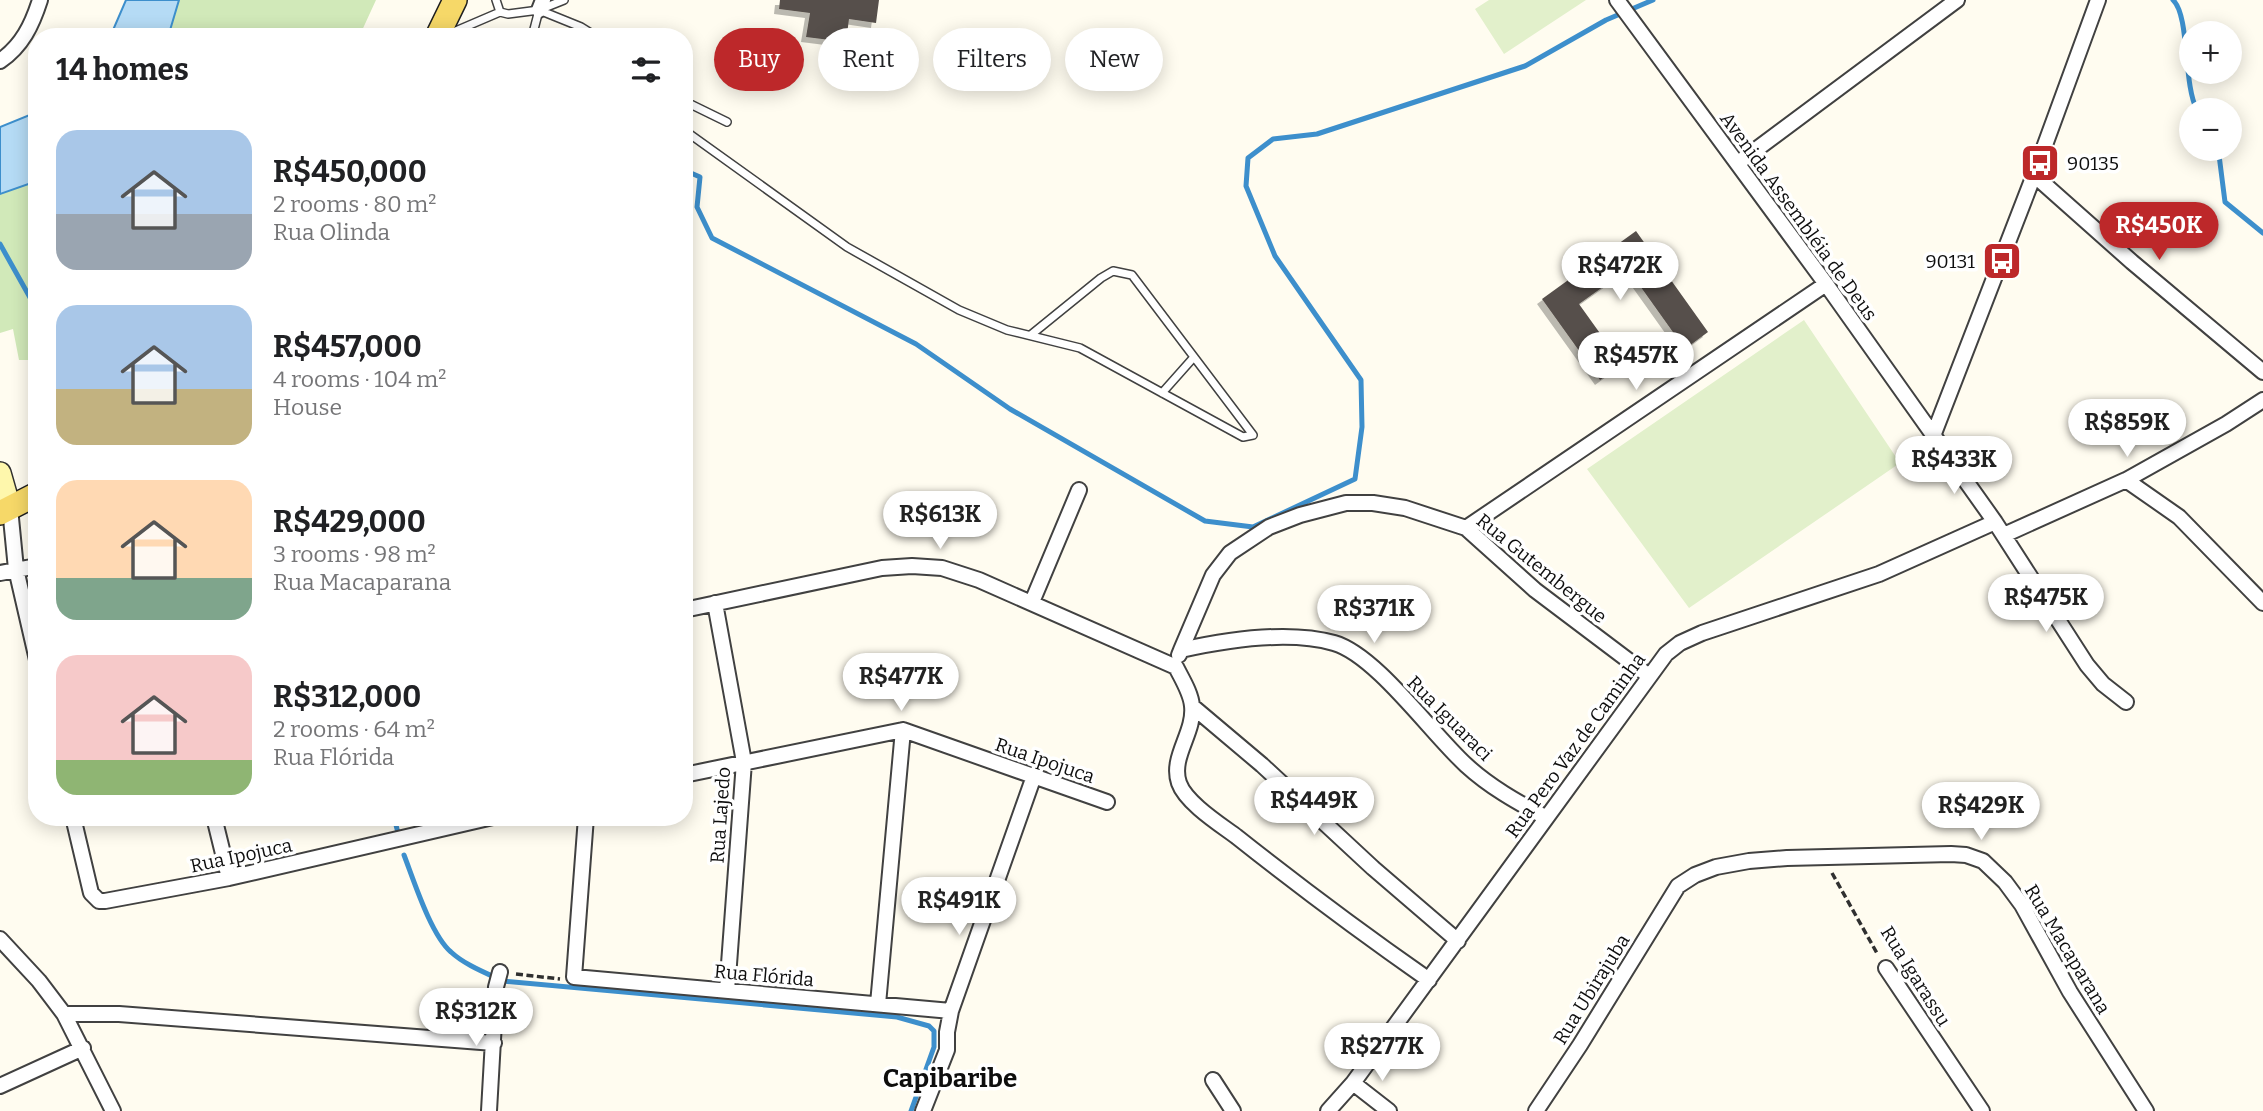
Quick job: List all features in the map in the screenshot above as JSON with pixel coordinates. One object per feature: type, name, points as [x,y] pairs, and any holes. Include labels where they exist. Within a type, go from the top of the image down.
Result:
[{"type":"main road","points":[[441,28],[455,0]]},
{"type":"main road","points":[[5,511],[28,499]]},
{"type":"street","points":[[29,28],[40,0]]},
{"type":"street","name":"Avenida Assembléia de Deus","points":[[1618,0],[2004,535],[2087,665],[2126,702]]},
{"type":"street","points":[[1738,163],[1956,0]]},
{"type":"street","points":[[1933,436],[2034,176],[2098,0]]},
{"type":"street","points":[[0,61],[13,51],[28,30]]},
{"type":"street","points":[[2034,176],[2263,372]]},
{"type":"street","points":[[1466,528],[1825,284]]},
{"type":"street","points":[[2004,535],[2126,480],[2263,400]]},
{"type":"street","points":[[0,473],[5,511],[28,621]]},
{"type":"street","points":[[2126,480],[2179,517],[2263,603]]},
{"type":"street","points":[[1032,602],[1079,490]]},
{"type":"street","name":"Rua Gutembergue","points":[[1181,650],[1205,591],[1230,553],[1269,527],[1323,507],[1360,502],[1405,508],[1466,528],[1535,590],[1648,676]]},
{"type":"street","name":"Rua Pero Vaz de Caminha","points":[[1328,1111],[1353,1083],[1666,654],[1686,640],[1879,573],[1995,523]]},
{"type":"street","points":[[0,573],[28,567]]},
{"type":"street","points":[[693,608],[882,568],[942,568],[979,579],[1177,667]]},
{"type":"street","name":"Rua Lajedo","points":[[715,603],[744,762],[726,991]]},
{"type":"street","name":"Rua Iguaraci","points":[[1181,650],[1235,640],[1265,638],[1313,639],[1335,643],[1353,651],[1373,667],[1428,726],[1483,779],[1518,803],[1545,817]]},
{"type":"street","points":[[1181,650],[1177,667],[1192,706],[1191,719],[1177,766],[1183,791],[1209,816],[1350,926],[1429,980]]},
{"type":"street","points":[[1192,706],[1458,940]]},
{"type":"street","points":[[693,773],[903,730],[878,1004]]},
{"type":"street","name":"Rua Ipojuca","points":[[903,730],[1107,802]]},
{"type":"street","points":[[923,1111],[947,1050],[951,1010],[1034,776]]},
{"type":"street","name":"Rua Ipojuca","points":[[75,826],[91,892],[99,901],[121,900],[229,878],[454,826]]},
{"type":"street","points":[[216,826],[229,878]]},
{"type":"street","points":[[574,977],[585,826]]},
{"type":"street","name":"Rua Macaparana","points":[[1678,886],[1704,871],[1727,865],[1787,858],[1951,854],[1966,855],[1983,861],[2005,882],[2022,905],[2070,992],[2146,1111]]},
{"type":"street","name":"Rua Ubirajuba","points":[[1536,1111],[1678,886]]},
{"type":"street","points":[[0,939],[39,981],[64,1014],[113,1111]]},
{"type":"street","name":"Rua Igarassu","points":[[1886,968],[1982,1111]]},
{"type":"street","points":[[489,1111],[496,987],[500,972]]},
{"type":"street","name":"Rua Flórida","points":[[574,977],[951,1010]]},
{"type":"street","points":[[64,1014],[132,1015],[494,1043]]},
{"type":"street","points":[[0,1086],[83,1048]]},
{"type":"street","points":[[1213,1080],[1233,1111]]},
{"type":"street","points":[[1353,1083],[1389,1111]]},
{"type":"lane","points":[[496,0],[500,12]]},
{"type":"lane","points":[[464,28],[500,12],[508,14],[564,0]]},
{"type":"lane","points":[[535,28],[541,5]]},
{"type":"lane","points":[[541,5],[583,28]]},
{"type":"lane","points":[[693,105],[727,122]]},
{"type":"lane","points":[[693,136],[847,247],[960,310],[1007,330],[1032,334],[1080,348],[1243,437],[1253,435],[1132,275],[1113,271],[1101,278],[1032,334]]},
{"type":"lane","points":[[1162,393],[1194,357]]},
{"type":"path","name":"Rua Igarassu","points":[[1823,858],[1886,968]]},
{"type":"path","points":[[500,972],[533,977],[574,977]]},
{"type":"green space","points":[[179,0],[376,0],[363,28],[171,28]]},
{"type":"green space","points":[[1489,0],[1586,0],[1504,54],[1475,9]]},
{"type":"green space","points":[[28,184],[28,360],[19,360],[13,329],[0,333],[0,194]]},
{"type":"green space","points":[[1804,320],[1900,463],[1689,608],[1587,469]]},
{"type":"water","points":[[126,0],[179,0],[171,28],[114,28]]},
{"type":"water","points":[[28,116],[28,184],[0,194],[0,127]]},
{"type":"building","points":[[780,0],[879,0],[876,23],[849,19],[848,28],[818,28],[818,38],[806,37],[810,13],[779,9]]},
{"type":"building","points":[[1636,231],[1708,332],[1685,349],[1628,269],[1579,304],[1622,364],[1600,380],[1542,299]]},
{"type":"waterway","points":[[693,174],[700,177],[697,207],[712,238],[916,344],[1010,409],[1205,521],[1253,527],[1355,479],[1362,427],[1361,380],[1275,256],[1246,186],[1248,158],[1273,139],[1317,134],[1525,66],[1606,20],[1653,0]]},
{"type":"waterway","points":[[2173,0],[2182,20],[2193,98]]},
{"type":"waterway","points":[[2220,161],[2225,202],[2263,233]]},
{"type":"waterway","points":[[0,244],[28,294]]},
{"type":"waterway","points":[[396,826],[398,833]]},
{"type":"waterway","points":[[404,855],[424,907],[444,944],[463,961],[503,981],[897,1017],[929,1026],[934,1031],[934,1047],[911,1111]]},
{"type":"place","name":"90135","points":[[2040,163]]},
{"type":"place","name":"90131","points":[[2002,261]]},
{"type":"district","name":"Capibaribe","points":[[950,1078]]}]
